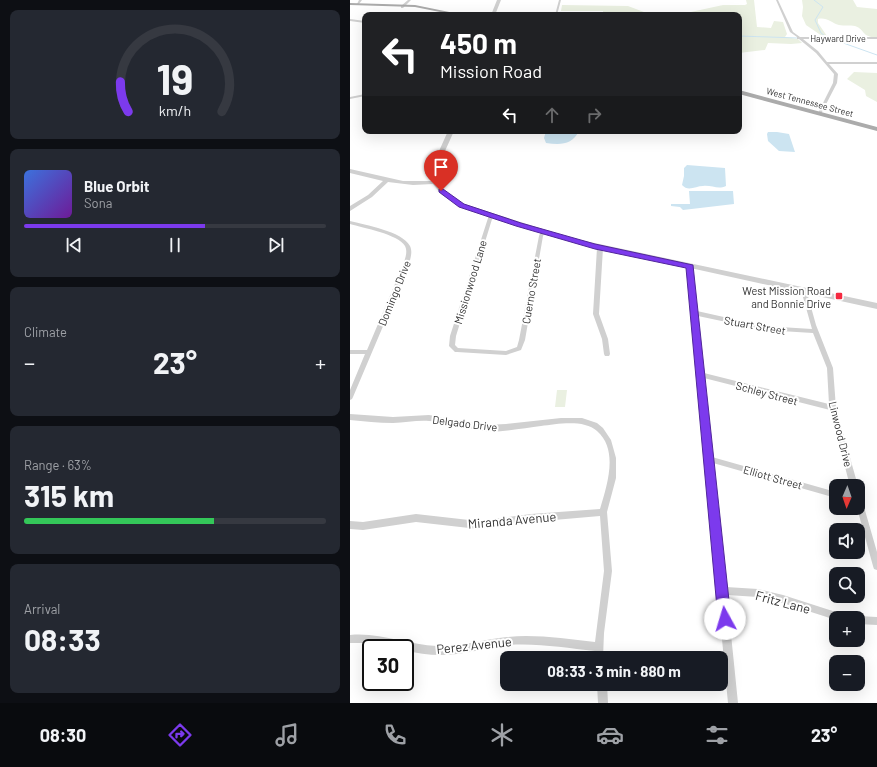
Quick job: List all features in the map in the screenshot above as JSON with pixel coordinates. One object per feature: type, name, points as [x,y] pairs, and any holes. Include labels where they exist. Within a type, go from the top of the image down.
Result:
[{"type":"main road","points":[[350,5],[360,2],[404,6],[440,12]]},
{"type":"main road","points":[[350,5],[404,6],[434,12]]},
{"type":"main road","name":"West Tennessee Street","points":[[742,88],[751,93]]},
{"type":"main road","name":"West Tennessee Street","points":[[742,92],[751,93],[821,111],[877,123]]},
{"type":"main road","name":"West Tennessee Street","points":[[821,111],[877,129]]},
{"type":"street","points":[[404,6],[410,0]]},
{"type":"street","points":[[494,12],[499,0]]},
{"type":"street","points":[[557,12],[560,0]]},
{"type":"street","points":[[776,0],[790,28],[798,38],[814,49],[834,71],[836,77],[835,83],[821,111]]},
{"type":"street","points":[[350,20],[362,22]]},
{"type":"street","name":"Hayward Drive","points":[[798,38],[877,38]]},
{"type":"street","points":[[827,63],[877,63]]},
{"type":"street","points":[[350,98],[362,96]]},
{"type":"street","points":[[450,134],[434,170],[435,182],[444,194],[455,202],[491,216],[600,248],[877,306]]},
{"type":"street","points":[[350,171],[409,184],[435,182]]},
{"type":"street","points":[[350,209],[365,200],[387,180]]},
{"type":"street","name":"Missionwood Lane","points":[[491,216],[452,343],[454,348],[461,352],[506,353],[516,350]]},
{"type":"street","name":"Domingo Drive","points":[[350,222],[393,236],[404,242],[409,251],[406,265],[350,397]]},
{"type":"street","name":"Cuerno Street","points":[[516,350],[522,340],[543,232]]},
{"type":"street","points":[[600,248],[596,314],[605,339],[608,354]]},
{"type":"street","points":[[690,267],[733,703]]},
{"type":"street","name":"Linwood Drive","points":[[804,290],[816,331],[830,368],[833,408],[852,479]]},
{"type":"street","name":"Stuart Street","points":[[695,313],[764,328],[816,331]]},
{"type":"street","points":[[350,352],[369,352]]},
{"type":"street","name":"Schley Street","points":[[701,376],[833,408]]},
{"type":"street","name":"Delgado Drive","points":[[350,417],[393,420],[429,418],[486,428],[561,421],[582,421],[595,425],[601,430],[608,440],[613,458],[612,478],[603,512]]},
{"type":"street","name":"Elliott Street","points":[[709,459],[829,493]]},
{"type":"street","points":[[599,651],[608,571],[603,512]]},
{"type":"street","name":"Miranda Avenue","points":[[350,525],[363,526],[416,518],[478,525],[531,518],[603,512]]},
{"type":"street","points":[[862,515],[877,566]]},
{"type":"street","name":"Fritz Lane","points":[[722,591],[758,594],[783,599],[829,614]]},
{"type":"street","points":[[865,620],[877,621]]},
{"type":"street","name":"Perez Avenue","points":[[350,639],[380,639],[428,650],[465,649],[507,641],[528,640],[599,647]]},
{"type":"street","points":[[602,691],[603,703]]},
{"type":"green space","points":[[746,0],[754,0],[757,27],[771,28],[774,21],[783,22],[787,34],[785,37],[798,39],[802,43],[768,43],[765,50],[742,53],[742,12],[691,12],[723,5],[747,4]]},
{"type":"green space","points":[[802,0],[853,0],[857,7],[877,9],[877,38],[868,36],[861,29],[855,26],[839,25],[826,19],[818,19],[818,23],[827,36],[822,36],[806,25],[802,16]]},
{"type":"green space","points":[[562,5],[628,6],[644,12],[603,11],[561,11]]},
{"type":"green space","points":[[854,72],[877,73],[877,102],[866,96],[865,90],[847,79]]},
{"type":"green space","points":[[557,390],[567,390],[565,407],[555,407]]},
{"type":"water","points":[[768,132],[789,134],[795,152],[779,151],[768,141]]},
{"type":"water","points":[[545,134],[577,134],[573,139],[561,144],[546,143],[544,138]]},
{"type":"water","points":[[687,165],[725,168],[726,186],[720,188],[709,186],[684,187],[682,185],[684,168]]},
{"type":"water","points":[[689,191],[733,191],[734,204],[683,210],[680,207],[671,206],[671,204],[690,204]]},
{"type":"waterway","points":[[814,0],[823,7],[815,20],[821,33],[825,36]]},
{"type":"waterway","points":[[742,36],[798,38]]},
{"type":"waterway","points":[[817,39],[832,39],[877,55]]},
{"type":"place","name":"West Mission Road and Bonnie Drive","points":[[839,296]]},
{"type":"route","points":[[441,191],[455,202],[477,211],[570,240],[690,267],[725,619]]}]
